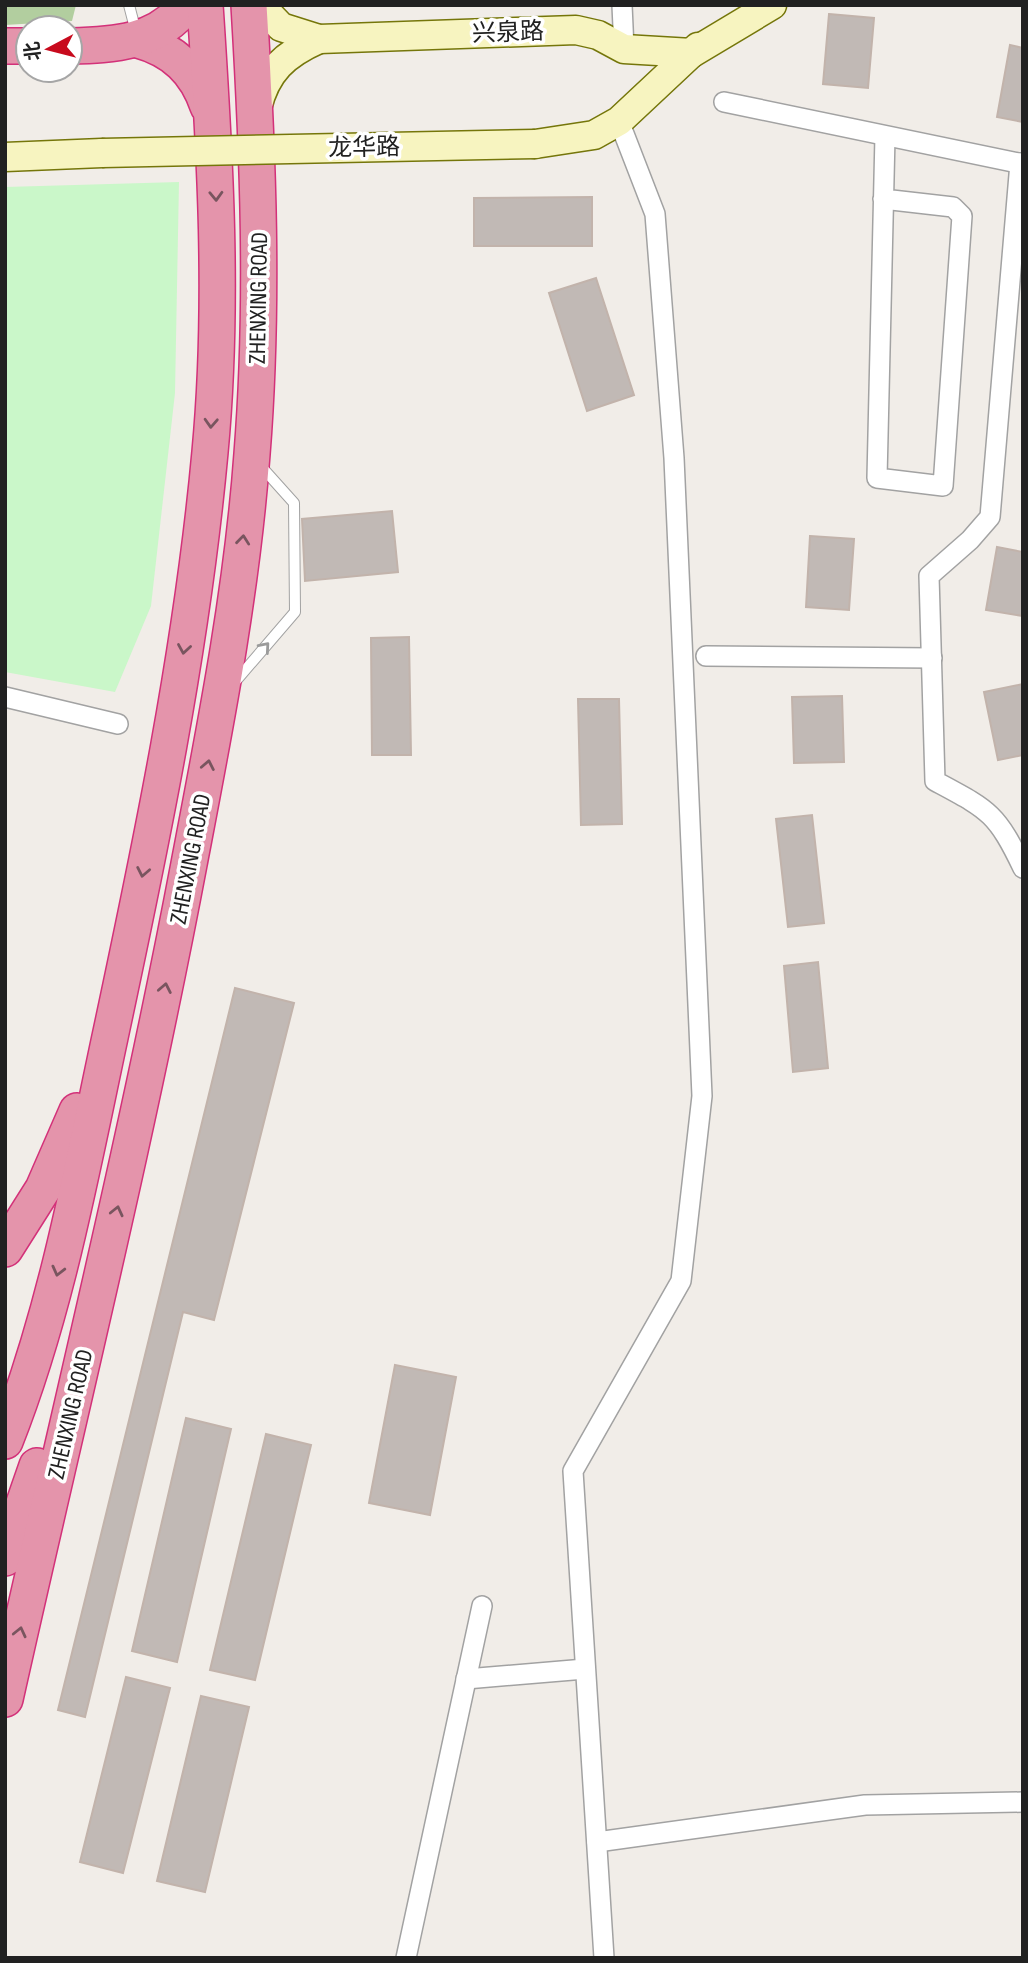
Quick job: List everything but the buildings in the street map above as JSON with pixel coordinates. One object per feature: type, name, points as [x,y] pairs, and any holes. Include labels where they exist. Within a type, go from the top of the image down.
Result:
[{"type":"highway","points":[[84,45],[138,40],[158,31],[177,17],[186,5]]},
{"type":"highway","name":"ZHENXING ROAD","points":[[5,1441],[22,1399],[59,1269],[121,989],[178,688],[210,450],[217,226],[205,5]]},
{"type":"highway","name":"ZHENXING ROAD","points":[[5,1699],[163,999],[220,699],[241,566],[252,457],[259,327],[256,112],[249,5]]},
{"type":"highway","points":[[138,40],[170,52],[184,64],[197,80],[213,119]]},
{"type":"highway","points":[[5,1249],[43,1189],[67,1140],[121,989]]},
{"type":"highway","points":[[5,1558],[101,1277]]},
{"type":"street","points":[[260,5],[281,27],[319,38]]},
{"type":"street","points":[[622,5],[624,49]]},
{"type":"street","points":[[692,53],[736,5]]},
{"type":"street","points":[[692,53],[772,5]]},
{"type":"street","name":"兴泉路","points":[[319,38],[576,30],[598,35],[624,49],[692,53]]},
{"type":"street","points":[[256,112],[267,76],[297,48],[319,38]]},
{"type":"street","name":"龙华路","points":[[5,157],[535,144],[594,135],[619,121],[692,53]]},
{"type":"street","points":[[724,102],[1021,163],[990,517],[970,540],[929,576],[935,781],[980,805],[1002,825],[1023,867]]},
{"type":"street","points":[[604,1958],[573,1471],[681,1281],[702,1096],[674,458],[654,214],[619,121]]},
{"type":"street","points":[[883,199],[953,207],[962,216],[943,486],[877,478],[883,199],[885,136]]},
{"type":"street","points":[[706,656],[932,658]]},
{"type":"street","points":[[5,697],[118,724]]},
{"type":"street","points":[[406,1958],[482,1606]]},
{"type":"street","points":[[466,1679],[585,1669]]},
{"type":"street","points":[[597,1842],[865,1805],[1023,1802]]},
{"type":"lane","points":[[129,5],[138,40]]},
{"type":"lane","points":[[220,699],[295,612],[295,503],[252,457]]},
{"type":"green space","points":[[5,5],[76,5],[74,14],[14,14],[14,24],[5,25]]},
{"type":"green space","points":[[179,182],[175,393],[151,606],[115,692],[5,672],[5,187]]}]
